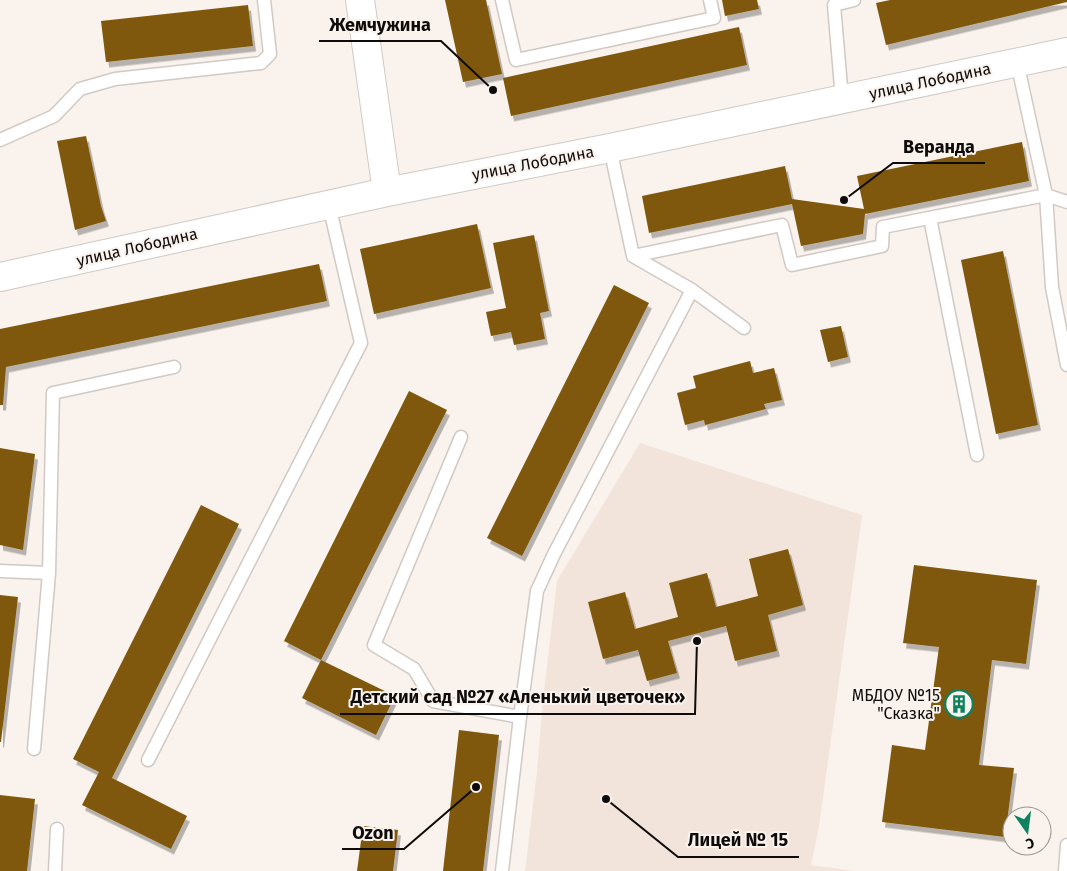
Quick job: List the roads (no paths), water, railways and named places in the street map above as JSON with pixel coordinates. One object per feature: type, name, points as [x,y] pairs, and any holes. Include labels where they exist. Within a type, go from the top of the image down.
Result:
[{"type":"street","points":[[360,0],[388,192]]},
{"type":"street","name":"улица Лободина","points":[[0,277],[388,192],[610,148],[1067,52]]},
{"type":"lane","points":[[0,140],[54,116],[80,89],[115,79],[261,63],[270,54],[264,0]]},
{"type":"lane","points":[[502,0],[516,60],[714,18],[710,0]]},
{"type":"lane","points":[[842,99],[834,5],[854,0]]},
{"type":"lane","points":[[1017,62],[1046,195],[1052,287],[1067,365]]},
{"type":"lane","points":[[610,148],[633,256],[692,290],[744,328]]},
{"type":"lane","points":[[633,256],[782,224],[792,265],[882,246],[883,227],[1046,195],[1067,202]]},
{"type":"lane","points":[[148,760],[361,343],[329,205]]},
{"type":"lane","points":[[930,218],[977,455]]},
{"type":"lane","points":[[502,871],[537,591],[554,554],[692,290]]},
{"type":"lane","points":[[34,749],[49,573],[53,393],[174,366]]},
{"type":"lane","points":[[460,437],[374,645],[414,669],[433,701],[520,717]]},
{"type":"lane","points":[[0,571],[49,573]]},
{"type":"lane","points":[[55,871],[57,829]]},
{"type":"lane","points":[[1065,871],[1067,844]]},
{"type":"place","name":"Жемчужина","points":[[493,90]]},
{"type":"place","name":"Веранда","points":[[844,200]]},
{"type":"place","name":"Детский сад №27 «Аленький цветочек»","points":[[697,641]]},
{"type":"place","name":"МБДОУ №15 \"Сказка\"","points":[[959,704]]},
{"type":"place","name":"Ozon","points":[[476,787]]},
{"type":"place","name":"Лицей № 15","points":[[606,799]]}]
